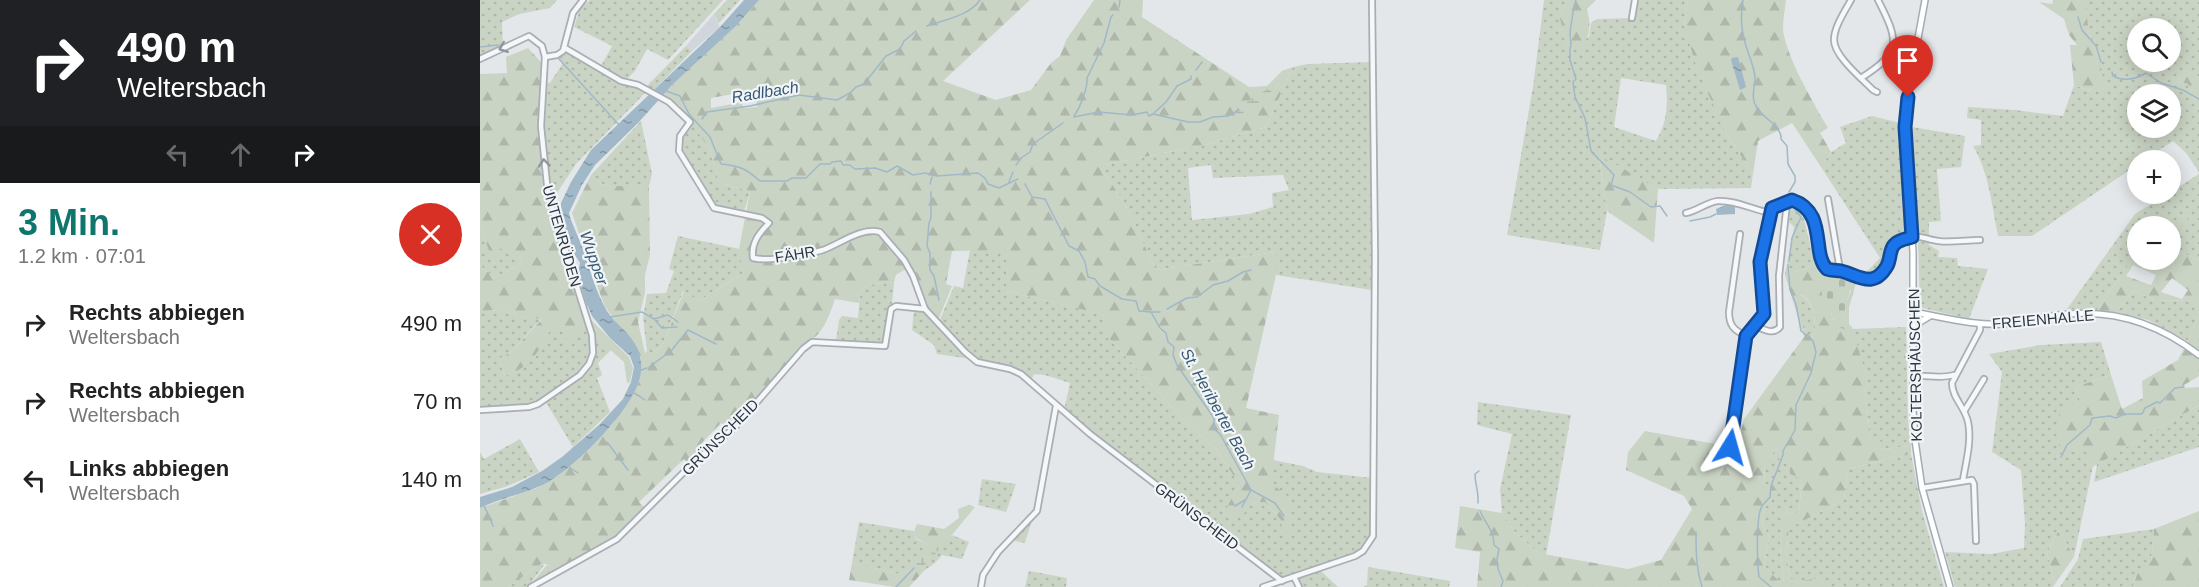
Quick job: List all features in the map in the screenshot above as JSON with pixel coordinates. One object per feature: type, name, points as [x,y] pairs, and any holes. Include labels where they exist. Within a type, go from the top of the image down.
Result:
[{"type":"main road","name":"KOLTERSHÄUSCHEN","points":[[1925,0],[1910,82],[1905,127],[1913,240],[1915,440],[1922,488],[1950,587]]},
{"type":"main road","name":"FREIENHALLE","points":[[1913,312],[1980,324],[2005,324],[2075,313],[2110,315],[2131,319],[2157,329],[2175,338],[2199,356]]},
{"type":"main road","points":[[1913,335],[1920,322],[1931,315]]},
{"type":"street","points":[[480,59],[530,36],[542,46],[545,57],[558,54],[565,48],[573,13],[583,0]]},
{"type":"street","points":[[1263,587],[1355,556],[1363,552],[1373,536],[1375,257],[1372,0]]},
{"type":"street","points":[[1632,18],[1635,0]]},
{"type":"street","points":[[1851,0],[1835,31],[1834,40],[1839,53],[1877,92]]},
{"type":"street","points":[[1861,78],[1886,60],[1894,37],[1878,0]]},
{"type":"street","points":[[1884,46],[1890,52]]},
{"type":"street","name":"FÄHR","points":[[565,48],[621,81],[641,86],[669,102],[690,122],[680,136],[679,151],[714,208],[762,218],[769,223],[756,238],[753,258],[783,258],[822,250],[871,231],[880,232]]},
{"type":"street","name":"UNTENRÜDEN","points":[[480,410],[513,409],[538,404],[578,377],[592,357],[593,341],[548,194],[541,120],[545,57]]},
{"type":"street","points":[[1828,199],[1840,270]]},
{"type":"street","points":[[1686,213],[1697,211],[1715,201],[1729,202],[1771,213]]},
{"type":"street","points":[[1730,447],[1746,336],[1764,314],[1760,262],[1774,206],[1795,201],[1810,215],[1816,225],[1823,264],[1827,269],[1840,270],[1861,279],[1875,277],[1886,267],[1897,242],[1913,240],[1921,235],[1939,241],[1980,240]]},
{"type":"street","points":[[1756,326],[1773,332],[1780,327],[1779,284],[1787,203]]},
{"type":"street","name":"GRÜNSCHEID","points":[[880,232],[904,260],[913,276],[925,309],[965,352],[977,362],[1010,369],[1021,374],[1056,406],[1144,476],[1282,580]]},
{"type":"street","points":[[1740,234],[1729,321],[1734,330],[1746,336]]},
{"type":"street","name":"GRÜNSCHEID","points":[[531,587],[616,539],[690,466],[737,425],[802,349],[812,342],[885,346],[891,309],[896,306],[925,309]]},
{"type":"street","points":[[1963,480],[1969,424],[1965,410],[1952,389],[1954,375],[1980,330],[1980,324]]},
{"type":"street","points":[[1913,376],[1927,375],[1934,378],[1954,375]]},
{"type":"street","points":[[1965,410],[1984,379]]},
{"type":"street","points":[[981,587],[983,575],[999,552],[1037,511],[1056,406]]},
{"type":"street","points":[[1922,488],[1972,480],[1976,541]]},
{"type":"street","points":[[1294,577],[1299,587]]},
{"type":"shaded area","points":[[714,14],[720,27],[692,51],[686,46]]},
{"type":"green space","points":[[480,0],[557,0],[550,8],[519,14],[502,22],[503,47],[480,56]]},
{"type":"green space","points":[[590,0],[723,0],[668,60],[647,49],[635,71],[625,81],[601,66],[612,46],[574,27],[580,9]]},
{"type":"green space","points":[[727,0],[740,0],[719,23],[714,14]]},
{"type":"green space","points":[[759,0],[1030,0],[943,81],[996,100],[1031,90],[1051,63],[1060,56],[1066,40],[1094,0],[1143,0],[1142,17],[1249,87],[1267,86],[1282,71],[1293,67],[1266,127],[1208,144],[1099,166],[1123,200],[1156,270],[1276,252],[1276,275],[1246,408],[1279,415],[1271,483],[1291,499],[1292,533],[1282,531],[1281,520],[1265,502],[1253,503],[1240,518],[1225,511],[1239,484],[1218,452],[1180,416],[1106,335],[1105,315],[1006,291],[1006,250],[952,251],[946,284],[952,286],[939,318],[936,320],[926,308],[909,267],[896,275],[894,282],[867,285],[860,292],[859,303],[835,299],[821,331],[805,344],[743,416],[727,428],[721,423],[699,446],[701,455],[690,465],[684,459],[639,502],[646,509],[616,538],[558,571],[546,564],[541,564],[508,587],[480,587],[480,508],[537,488],[560,474],[611,426],[631,398],[639,382],[641,358],[604,305],[572,213],[591,175],[599,183],[609,186],[649,186],[650,255],[638,322],[645,353],[647,351],[651,353],[662,347],[684,291],[699,301],[743,273],[739,249],[750,191],[719,183],[710,149],[680,106],[663,95],[736,26]],"holes":[[[755,90],[757,107],[743,108],[742,102],[711,108],[711,98]]]},
{"type":"green space","points":[[1544,0],[1566,0],[1560,18],[1567,49],[1589,37],[1591,23],[1597,19],[1632,18],[1639,0],[1688,0],[1684,25],[1726,133],[1753,174],[1751,188],[1658,189],[1599,157],[1607,211],[1600,250],[1507,235],[1533,87]],"holes":[[[1621,78],[1666,85],[1666,114],[1656,141],[1614,127]]]},
{"type":"green space","points":[[1566,0],[1596,0],[1587,9],[1589,30],[1587,39],[1581,48],[1567,50],[1560,18]]},
{"type":"green space","points":[[1688,0],[1786,0],[1783,28],[1785,39],[1801,79],[1828,128],[1820,133],[1831,152],[1821,167],[1792,123],[1758,141],[1753,174],[1726,133],[1697,69],[1684,25]]},
{"type":"green space","points":[[2053,0],[2082,2],[2086,9],[2089,34],[2099,58],[2106,92],[2090,88],[2091,91],[2074,85],[2070,45],[2077,45],[2069,35],[2064,19],[2039,2],[2052,4]]},
{"type":"green space","points":[[2076,0],[2199,0],[2199,78],[2178,81],[2188,84],[2199,109],[2199,172],[2186,153],[2173,141],[2159,150],[2127,150],[2127,172],[2032,236],[1998,236],[1983,167],[1973,146],[1981,145],[1981,120],[1967,118],[1968,107],[2063,116],[2074,85],[2090,91],[2099,58],[2089,34],[2082,2]]},
{"type":"green space","points":[[686,46],[692,51],[653,91],[647,86]]},
{"type":"green space","points":[[528,48],[541,62],[545,185],[579,273],[590,319],[629,357],[633,368],[630,382],[627,383],[624,362],[599,340],[588,325],[572,345],[567,341],[564,328],[551,328],[533,358],[520,369],[505,376],[499,359],[511,352],[542,319],[519,316],[503,310],[480,311],[480,265],[494,278],[522,264],[517,252],[511,254],[495,246],[500,262],[494,264],[480,227],[480,74],[507,73],[506,57]]},
{"type":"green space","points":[[566,50],[626,85],[646,92],[576,164],[551,202],[542,125],[544,82],[550,83],[563,63],[557,57]]},
{"type":"green space","points":[[1372,62],[1372,290],[1276,275],[1275,252],[1156,270],[1123,200],[1099,166],[1208,144],[1266,127],[1293,67],[1308,64]],"holes":[[[1211,165],[1213,178],[1283,175],[1289,190],[1272,193],[1273,207],[1249,214],[1192,220],[1188,168]]]},
{"type":"green space","points":[[2185,72],[2199,78],[2199,109],[2188,84],[2177,81]]},
{"type":"green space","points":[[1267,89],[1273,89],[1257,106],[1248,112],[1236,115],[1235,110]]},
{"type":"green space","points":[[1872,116],[1900,123],[1905,245],[1897,246],[1883,274],[1872,282],[1864,284],[1856,283],[1880,258],[1821,167],[1831,152],[1846,143],[1840,127]]},
{"type":"green space","points":[[641,121],[652,174],[649,186],[609,186],[599,183],[591,175]]},
{"type":"green space","points":[[691,122],[710,149],[719,183],[750,191],[744,212],[715,206],[681,152],[681,137]]},
{"type":"green space","points":[[1912,127],[1965,136],[1961,167],[1937,169],[1941,221],[1929,222],[1929,236],[1918,233]]},
{"type":"green space","points":[[1599,156],[1658,189],[1654,243],[1607,211]]},
{"type":"green space","points":[[2199,174],[2199,260],[2181,252],[2181,222],[2185,216],[2181,218],[2181,216],[2134,216],[2151,204],[2181,204],[2181,185]]},
{"type":"green space","points":[[1788,207],[1799,212],[1804,219],[1815,265],[1785,275],[1794,227],[1789,222]]},
{"type":"green space","points":[[2185,215],[2188,219],[2181,226],[2181,217]]},
{"type":"green space","points":[[2127,225],[2127,267],[2096,311],[2067,309]]},
{"type":"green space","points":[[480,227],[494,264],[499,262],[494,246],[517,252],[522,264],[494,278],[480,265]]},
{"type":"green space","points":[[678,236],[740,249],[743,273],[699,301],[683,291],[662,347],[651,353],[647,351],[643,318],[647,294],[666,293],[674,271],[669,269]]},
{"type":"green space","points":[[1918,238],[1929,240],[1929,245],[1939,251],[1938,257],[1957,258],[1958,266],[1988,269],[1969,319],[1923,308],[1920,305]]},
{"type":"green space","points":[[970,250],[1006,250],[1006,291],[1106,315],[1106,335],[1180,416],[1218,452],[1239,484],[1226,511],[1265,502],[1281,520],[1290,521],[1291,499],[1270,483],[1273,460],[1303,466],[1317,472],[1372,478],[1373,520],[1368,539],[1363,547],[1355,554],[1282,578],[1132,465],[1064,410],[1070,383],[1034,374],[1031,381],[1016,371],[983,361],[965,351],[939,322],[954,286],[963,288]]},
{"type":"green space","points":[[2181,252],[2199,260],[2199,313],[2193,300],[2155,301],[2134,290],[2116,312],[2096,311],[2127,267],[2127,270],[2130,270],[2126,276],[2151,285],[2156,275],[2144,270],[2181,270]],"holes":[[[2172,278],[2188,290],[2182,299],[2161,292]]]},
{"type":"green space","points":[[1815,265],[1856,283],[1849,308],[1849,324],[1852,327],[1869,385],[1865,392],[1871,441],[1881,441],[1883,449],[1911,446],[1911,454],[1848,469],[1844,500],[1789,528],[1786,558],[1792,582],[1820,578],[1825,587],[1477,587],[1480,552],[1455,548],[1460,506],[1502,513],[1515,532],[1538,553],[1628,569],[1661,560],[1692,509],[1684,496],[1626,470],[1628,452],[1645,431],[1737,448],[1744,419],[1804,337],[1785,275]],"holes":[[[1851,289],[1844,321],[1834,321],[1830,311]],[[1802,295],[1810,302],[1815,327],[1812,337],[1802,325],[1796,299]],[[1777,448],[1778,459],[1790,461],[1790,474],[1802,480],[1799,512],[1789,515],[1784,504],[1780,546],[1784,583],[1781,583],[1764,566],[1769,537],[1762,523],[1764,509],[1777,491],[1771,482],[1764,486],[1765,463]]]},
{"type":"green space","points":[[1832,274],[1841,275],[1851,281],[1845,329],[1837,327],[1823,301],[1821,288]]},
{"type":"green space","points":[[894,282],[884,344],[836,341],[839,320],[842,316],[858,318],[860,292],[867,285]]},
{"type":"green space","points":[[2134,290],[2155,301],[2193,300],[2199,313],[2188,341],[2148,320],[2116,312]]},
{"type":"green space","points":[[1801,295],[1812,307],[1815,333],[1812,337],[1805,330],[1801,320],[1796,299]]},
{"type":"green space","points":[[914,309],[923,311],[971,359],[937,354],[934,345],[912,330]]},
{"type":"green space","points":[[503,310],[519,316],[542,318],[511,352],[499,359],[505,376],[551,328],[565,328],[567,341],[588,325],[599,340],[611,350],[598,363],[602,375],[597,378],[610,412],[573,447],[544,399],[535,404],[480,408],[480,311]]},
{"type":"green space","points":[[2199,313],[2199,376],[2184,385],[2185,388],[2199,387],[2199,405],[2089,469],[2087,451],[2059,453],[2059,410],[2080,401],[2075,387],[2111,375],[2122,409],[2143,398],[2142,381],[2178,360]]},
{"type":"green space","points":[[1906,327],[1908,420],[1911,446],[1883,449],[1871,441],[1865,392],[1869,385],[1852,329]]},
{"type":"green space","points":[[2101,342],[2111,375],[2075,387],[2080,400],[2090,468],[2093,466],[2074,557],[2059,530],[2047,553],[2055,584],[2053,587],[1955,587],[1945,552],[1991,554],[2024,548],[2025,524],[2021,470],[1992,452],[2002,372],[1989,354],[2041,345]]},
{"type":"green space","points":[[1478,402],[1571,415],[1546,555],[1538,553],[1515,532],[1502,513],[1500,489],[1512,434],[1477,425]]},
{"type":"green space","points":[[2199,405],[2199,447],[2094,482],[2097,464]]},
{"type":"green space","points":[[520,439],[539,472],[508,486],[480,494],[480,452],[484,459]]},
{"type":"green space","points":[[1777,448],[1790,461],[1802,479],[1799,512],[1789,515],[1785,506],[1780,546],[1784,583],[1781,583],[1764,566],[1769,537],[1762,523],[1764,509],[1776,491],[1764,487],[1765,463]]},
{"type":"green space","points":[[1911,454],[1922,511],[1944,587],[1825,587],[1820,578],[1792,582],[1786,558],[1789,528],[1844,500],[1848,469]]},
{"type":"green space","points":[[982,479],[1016,484],[1006,512],[978,505]]},
{"type":"green space","points":[[969,505],[975,507],[952,535],[935,549],[916,538],[914,531],[917,524],[944,529],[959,518],[958,509]]},
{"type":"green space","points":[[2199,511],[2199,587],[2133,587],[2139,572],[2151,562],[2154,529]]},
{"type":"green space","points":[[1032,520],[1025,543],[1010,540]]},
{"type":"green space","points":[[859,522],[914,531],[916,539],[935,548],[952,535],[969,542],[962,559],[942,555],[924,571],[930,559],[914,569],[899,574],[852,563]]},
{"type":"green space","points":[[2154,529],[2151,563],[2135,578],[2133,587],[2060,587],[2078,559],[2083,539]]},
{"type":"green space","points":[[2059,530],[2074,557],[2055,584],[2047,553]]},
{"type":"green space","points":[[938,537],[944,538],[944,544],[922,568],[913,571],[910,567]]},
{"type":"green space","points":[[932,556],[924,571],[909,587],[849,580],[852,563],[899,574],[914,569]]},
{"type":"green space","points":[[541,564],[544,565],[528,587],[508,587]]},
{"type":"green space","points":[[547,565],[558,570],[536,583],[534,580]]},
{"type":"green space","points":[[1368,567],[1450,581],[1449,587],[1363,587],[1367,585]]},
{"type":"green space","points":[[1029,571],[1067,578],[1066,587],[1025,587]]},
{"type":"green space","points":[[1321,571],[1338,587],[1302,587],[1299,578]]},
{"type":"water","points":[[744,0],[759,0],[736,26],[673,84],[638,123],[595,165],[582,185],[569,213],[603,303],[611,316],[632,339],[639,354],[641,374],[634,394],[601,437],[560,474],[540,486],[480,508],[480,497],[512,487],[562,457],[600,424],[623,399],[631,382],[634,367],[630,356],[610,338],[592,316],[585,300],[578,272],[580,263],[572,250],[561,216],[561,203],[591,150],[720,27]]},
{"type":"water","points":[[1738,57],[1746,87],[1740,90],[1731,60]]},
{"type":"water","points":[[1726,205],[1735,206],[1735,214],[1717,215],[1716,209]]},
{"type":"waterway","name":"Radlbach","points":[[927,26],[963,14],[980,0]]},
{"type":"waterway","points":[[1119,7],[1120,0]]},
{"type":"waterway","points":[[1576,0],[1570,32],[1570,60],[1576,79],[1573,82],[1575,97],[1585,118],[1591,151],[1614,175],[1611,185],[1630,192],[1651,207],[1660,206],[1667,216]]},
{"type":"waterway","points":[[1743,0],[1742,29],[1753,65],[1754,100],[1760,112],[1779,130],[1781,139],[1787,146],[1788,164],[1795,176],[1795,182],[1789,192]]},
{"type":"waterway","points":[[1074,116],[1113,15]]},
{"type":"waterway","points":[[2078,17],[2082,30],[2096,46],[2101,62]]},
{"type":"waterway","name":"Radlbach","points":[[702,119],[707,112],[750,106],[799,95],[837,100],[864,84],[886,56],[900,49],[904,41],[916,31]]},
{"type":"waterway","points":[[480,47],[498,45]]},
{"type":"waterway","points":[[559,59],[619,125]]},
{"type":"waterway","points":[[1196,70],[1202,62]]},
{"type":"waterway","points":[[2112,72],[2113,76],[2126,79],[2146,73],[2161,83],[2183,90],[2199,99]]},
{"type":"waterway","points":[[1154,113],[1166,102],[1177,86],[1191,79],[1191,76]]},
{"type":"waterway","name":"St. Heriberter Bach","points":[[666,91],[680,96],[689,114],[710,137],[721,164],[743,169],[760,181],[806,178],[820,164],[841,161],[843,165],[850,165],[855,169],[875,168],[887,172],[897,166],[913,175],[978,173],[985,178],[988,184],[999,188],[1018,179]]},
{"type":"waterway","points":[[1074,117],[1099,112],[1132,115],[1147,112],[1149,116],[1153,114],[1188,122],[1200,122],[1213,117],[1228,116],[1239,110]]},
{"type":"waterway","points":[[1016,165],[1030,152],[1033,144],[1063,123]]},
{"type":"waterway","points":[[1009,182],[1013,172]]},
{"type":"waterway","points":[[930,184],[932,177]]},
{"type":"waterway","name":"St. Heriberter Bach","points":[[1025,184],[1032,197],[1045,199],[1069,246],[1079,251],[1085,262],[1088,277],[1095,279],[1100,286],[1122,299],[1136,301],[1139,311],[1151,312],[1160,328],[1166,333],[1168,342],[1174,347],[1173,355],[1177,365],[1214,418],[1214,429],[1220,434],[1251,490],[1242,507]]},
{"type":"waterway","points":[[931,192],[931,218],[927,246],[930,253],[930,270],[934,276],[939,300]]},
{"type":"waterway","points":[[1789,261],[1792,238],[1801,217],[1791,204]]},
{"type":"waterway","points":[[1690,221],[1716,214]]},
{"type":"waterway","points":[[1771,587],[1759,577],[1757,542],[1759,514],[1762,506],[1770,497],[1771,486],[1783,451],[1795,430],[1796,405],[1811,373],[1816,352],[1813,341],[1801,331],[1796,304],[1790,290],[1788,265]]},
{"type":"waterway","points":[[1167,309],[1187,298],[1197,297],[1213,285],[1251,270]]},
{"type":"waterway","points":[[610,317],[642,312],[654,319],[668,315],[678,322]]},
{"type":"waterway","points":[[1152,312],[1160,312]]},
{"type":"waterway","points":[[655,320],[662,328],[677,327]]},
{"type":"waterway","points":[[649,367],[671,351],[688,330],[716,344]]},
{"type":"waterway","points":[[639,371],[647,368]]},
{"type":"waterway","points":[[2061,457],[2067,445],[2090,425],[2092,418],[2110,416],[2116,418],[2124,414],[2142,414],[2145,408],[2157,402],[2160,403],[2175,388],[2184,387]]},
{"type":"waterway","points":[[634,393],[641,397]]},
{"type":"waterway","points":[[607,442],[628,470]]},
{"type":"waterway","points":[[569,467],[578,473]]},
{"type":"waterway","points":[[1478,503],[1475,474],[1479,471]]},
{"type":"waterway","points":[[1251,490],[1275,503],[1284,516]]},
{"type":"waterway","name":"St. Heriberter Bach","points":[[1235,506],[1245,500]]},
{"type":"waterway","points":[[483,504],[488,514]]},
{"type":"waterway","points":[[1480,511],[1491,531],[1494,545],[1499,549],[1497,559],[1503,581],[1501,587]]},
{"type":"waterway","points":[[490,518],[493,526]]},
{"type":"waterway","points":[[1696,532],[1697,567],[1702,587]]},
{"type":"waterway","points":[[896,587],[914,568]]},
{"type":"route","points":[[1730,447],[1746,336],[1764,314],[1760,262],[1772,208],[1792,200],[1802,206],[1816,225],[1823,264],[1827,269],[1840,270],[1861,279],[1871,279],[1883,271],[1894,245],[1903,239],[1912,237],[1905,127],[1908,97]]},
{"type":"water label","name":"Wupper","points":[[594,258]]}]
